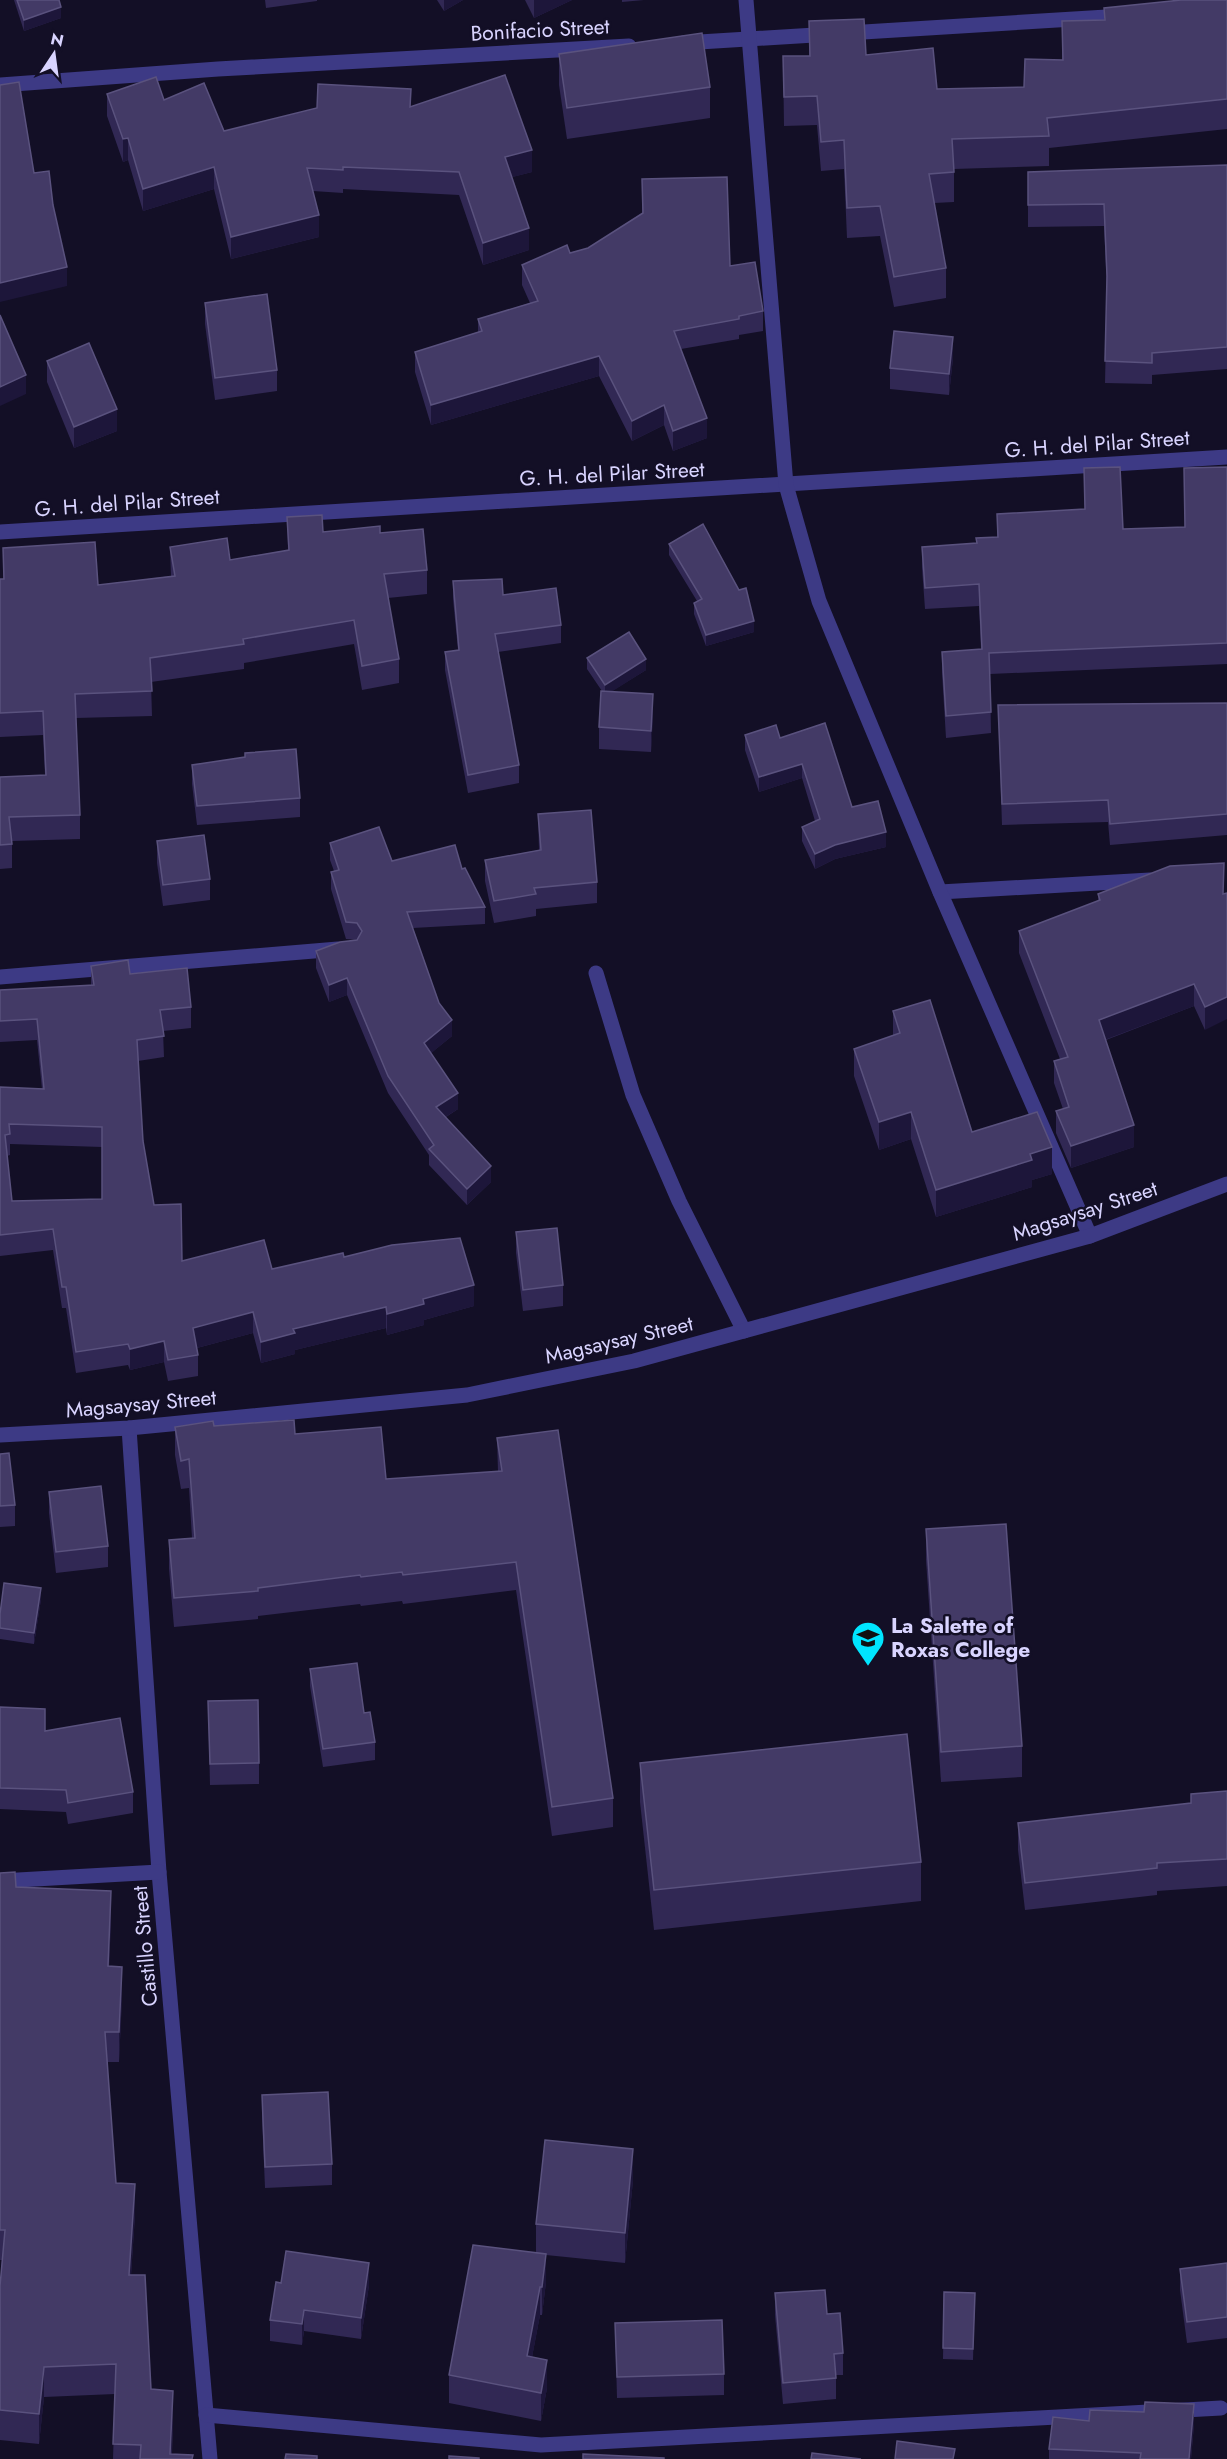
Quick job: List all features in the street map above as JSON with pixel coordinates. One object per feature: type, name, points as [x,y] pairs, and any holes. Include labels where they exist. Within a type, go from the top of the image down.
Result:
[{"type":"street","points":[[746,0],[786,485],[819,601],[940,891],[1090,1236]]},
{"type":"street","points":[[666,44],[1143,14]]},
{"type":"street","name":"Bonifacio Street","points":[[0,85],[218,69],[643,45]]},
{"type":"street","name":"G. H. del Pilar Street","points":[[0,532],[1227,457]]},
{"type":"street","points":[[940,891],[1160,879]]},
{"type":"street","points":[[0,977],[352,948]]},
{"type":"street","points":[[596,973],[633,1095],[679,1202],[744,1331]]},
{"type":"street","name":"Magsaysay Street","points":[[0,1435],[129,1428],[467,1395],[634,1361],[1090,1236],[1227,1184]]},
{"type":"street","name":"Castillo Street","points":[[129,1428],[159,1872],[210,2459]]},
{"type":"street","points":[[0,1881],[159,1872]]},
{"type":"street","points":[[206,2415],[541,2452],[1221,2408]]},
{"type":"building","points":[[17,0],[59,0],[61,7],[24,20]]},
{"type":"building","points":[[1181,0],[1227,0],[1227,99],[1047,118],[1049,136],[952,139],[954,172],[929,174],[946,268],[894,277],[880,206],[847,208],[844,140],[821,142],[817,96],[784,97],[783,56],[810,56],[809,21],[864,19],[866,55],[933,48],[937,89],[1024,87],[1025,59],[1063,60],[1062,21],[1105,20],[1104,8]]},
{"type":"building","points":[[702,33],[710,87],[567,108],[559,54]]},
{"type":"building","points":[[505,75],[532,150],[505,157],[529,228],[483,243],[459,172],[343,167],[343,170],[307,168],[319,215],[231,237],[214,167],[143,189],[128,138],[123,139],[107,94],[156,77],[164,100],[204,83],[224,131],[317,108],[318,84],[411,89],[410,107]]},
{"type":"building","points":[[19,82],[34,173],[49,171],[53,205],[67,267],[0,283],[0,85]]},
{"type":"building","points":[[1227,165],[1227,347],[1152,353],[1152,363],[1105,361],[1107,276],[1104,204],[1028,205],[1028,172]]},
{"type":"building","points":[[727,177],[730,266],[755,262],[763,311],[739,316],[739,319],[674,331],[707,418],[673,431],[664,405],[632,421],[599,356],[431,405],[415,352],[482,331],[478,319],[538,301],[522,265],[567,245],[570,253],[588,248],[643,213],[642,179]]},
{"type":"building","points":[[267,294],[277,370],[215,378],[205,303]]},
{"type":"building","points":[[0,315],[26,375],[0,387]]},
{"type":"building","points":[[894,331],[953,337],[949,374],[890,368]]},
{"type":"building","points":[[89,343],[117,409],[74,427],[47,361]]},
{"type":"building","points":[[1120,467],[1123,529],[1185,527],[1184,468],[1227,467],[1227,643],[989,653],[991,712],[946,716],[942,652],[982,649],[979,584],[925,588],[922,547],[977,543],[976,538],[998,537],[997,514],[1085,509],[1084,468]]},
{"type":"building","points":[[322,515],[323,532],[380,526],[380,533],[423,529],[427,570],[384,574],[399,659],[362,666],[354,620],[243,639],[244,644],[150,658],[152,691],[75,694],[80,815],[9,817],[12,844],[0,845],[0,777],[46,775],[43,711],[0,713],[0,579],[4,579],[3,548],[95,542],[98,585],[175,576],[170,547],[227,538],[230,560],[289,550],[287,517]]},
{"type":"building","points":[[703,524],[739,590],[746,588],[754,621],[706,635],[694,603],[702,599],[669,544]]},
{"type":"building","points":[[502,579],[503,595],[556,588],[561,625],[495,634],[519,765],[468,775],[445,652],[459,650],[453,581]]},
{"type":"building","points":[[629,632],[646,659],[605,685],[587,658]]},
{"type":"building","points":[[601,691],[653,694],[651,731],[599,727]]},
{"type":"building","points":[[1227,703],[1227,814],[1110,824],[1108,800],[1002,804],[998,705]]},
{"type":"building","points":[[825,723],[852,807],[878,801],[886,832],[835,845],[815,854],[802,827],[820,819],[802,764],[759,777],[745,735],[776,725],[780,738]]},
{"type":"building","points":[[296,749],[300,798],[197,806],[192,765],[245,757],[245,753]]},
{"type":"building","points":[[591,810],[597,882],[534,888],[536,894],[494,901],[485,860],[541,850],[538,814]]},
{"type":"building","points":[[379,827],[392,861],[455,845],[462,869],[465,868],[485,907],[407,912],[439,1003],[452,1020],[424,1043],[458,1093],[436,1107],[491,1166],[467,1189],[429,1149],[434,1145],[388,1076],[347,978],[329,985],[316,951],[340,942],[357,940],[362,931],[357,923],[346,922],[331,872],[339,870],[330,843]]},
{"type":"building","points":[[204,835],[210,879],[163,885],[157,841]]},
{"type":"building","points":[[1224,863],[1223,894],[1227,893],[1227,997],[1205,1007],[1194,984],[1099,1020],[1134,1125],[1071,1146],[1056,1111],[1069,1107],[1054,1061],[1068,1057],[1019,931],[1100,900],[1098,894],[1170,866]]},
{"type":"building","points":[[128,960],[130,974],[187,968],[191,1007],[160,1010],[164,1036],[137,1040],[143,1141],[154,1205],[181,1204],[182,1261],[264,1240],[272,1269],[343,1253],[344,1257],[392,1245],[460,1238],[474,1285],[423,1299],[424,1304],[387,1314],[386,1307],[293,1329],[295,1333],[261,1342],[253,1312],[193,1328],[198,1355],[168,1360],[164,1341],[130,1349],[128,1344],[76,1352],[66,1287],[62,1287],[53,1229],[0,1235],[0,1087],[44,1089],[37,1019],[0,1021],[0,990],[94,985],[91,966]],"holes":[[[9,1124],[102,1127],[102,1199],[12,1201],[5,1135],[10,1134]]]},
{"type":"building","points":[[930,1000],[972,1132],[1037,1112],[1052,1147],[1030,1154],[1032,1160],[936,1190],[911,1112],[879,1122],[854,1049],[900,1033],[893,1011]]},
{"type":"building","points":[[557,1228],[563,1285],[523,1290],[516,1232]]},
{"type":"building","points":[[294,1420],[295,1434],[381,1427],[386,1479],[502,1471],[497,1438],[558,1430],[613,1798],[552,1807],[516,1562],[403,1575],[402,1572],[361,1577],[360,1575],[258,1588],[258,1591],[174,1598],[169,1540],[195,1538],[189,1459],[181,1461],[175,1427],[213,1421],[214,1426]]},
{"type":"building","points":[[9,1453],[15,1505],[0,1506],[0,1454]]},
{"type":"building","points":[[101,1486],[108,1546],[56,1552],[49,1492]]},
{"type":"building","points":[[1006,1524],[1022,1746],[941,1752],[926,1529]]},
{"type":"building","points":[[4,1583],[41,1588],[34,1633],[0,1628]]},
{"type":"building","points":[[357,1663],[364,1713],[370,1712],[375,1742],[323,1749],[310,1669]]},
{"type":"building","points":[[258,1700],[259,1763],[210,1764],[208,1701]]},
{"type":"building","points":[[0,1707],[45,1709],[45,1731],[120,1718],[133,1792],[68,1803],[66,1790],[0,1788]]},
{"type":"building","points":[[907,1734],[921,1862],[654,1890],[640,1763]]},
{"type":"building","points":[[1227,1791],[1227,1859],[1157,1863],[1157,1868],[1025,1883],[1018,1823],[1191,1803],[1191,1794]]},
{"type":"building","points":[[15,1872],[16,1887],[111,1891],[108,1966],[122,1967],[119,2032],[105,2032],[116,2183],[135,2184],[129,2275],[145,2275],[151,2389],[173,2391],[170,2454],[193,2455],[192,2459],[140,2459],[141,2445],[113,2444],[116,2364],[44,2367],[39,2414],[0,2410],[0,2286],[5,2230],[0,2230],[0,1873]]},
{"type":"building","points":[[328,2092],[332,2164],[265,2167],[262,2095]]},
{"type":"building","points":[[545,2140],[633,2149],[625,2233],[536,2224]]},
{"type":"building","points":[[473,2245],[546,2254],[542,2287],[540,2287],[527,2356],[547,2360],[541,2393],[449,2375]]},
{"type":"building","points":[[286,2251],[369,2263],[361,2318],[304,2310],[302,2324],[270,2320],[276,2282],[281,2283]]},
{"type":"building","points":[[1227,2263],[1227,2317],[1187,2322],[1180,2269]]},
{"type":"building","points":[[825,2290],[827,2314],[840,2313],[843,2353],[834,2354],[836,2378],[783,2383],[775,2293]]},
{"type":"building","points":[[944,2292],[975,2293],[973,2349],[943,2348]]},
{"type":"building","points":[[722,2320],[724,2374],[617,2377],[615,2323]]},
{"type":"building","points":[[1145,2402],[1194,2404],[1189,2459],[1140,2459],[1141,2453],[1049,2449],[1053,2417],[1089,2421],[1090,2410],[1144,2412]]},
{"type":"building","points":[[897,2441],[955,2449],[953,2459],[895,2459]]},
{"type":"building","points":[[812,2453],[861,2459],[811,2459]]},
{"type":"building","points":[[286,2454],[317,2456],[317,2459],[285,2459]]},
{"type":"building","points":[[583,2454],[664,2458],[664,2459],[583,2459]]},
{"type":"building","points":[[449,2456],[479,2458],[479,2459],[449,2459]]},
{"type":"place","name":"La Salette of Roxas College","points":[[868,1667]]}]
